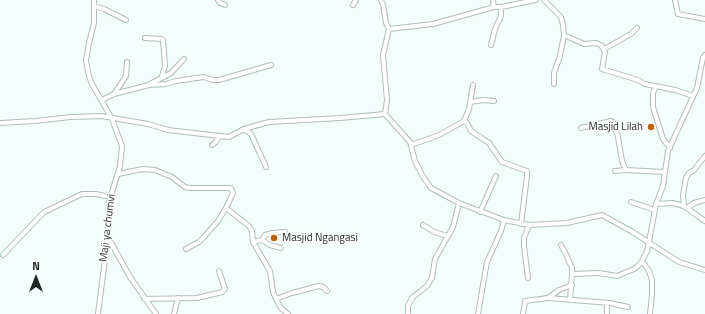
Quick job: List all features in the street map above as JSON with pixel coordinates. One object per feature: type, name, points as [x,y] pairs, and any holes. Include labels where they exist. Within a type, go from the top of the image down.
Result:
[{"type":"street","name":"Maji ya chumvi","points":[[94,0],[94,23],[86,61],[92,84],[112,119],[122,146],[120,166],[110,197],[108,236],[98,314]]},
{"type":"street","points":[[218,0],[220,3],[225,5]]},
{"type":"street","points":[[353,5],[356,0]]},
{"type":"street","points":[[381,0],[386,23],[389,29],[383,55],[387,100],[385,114],[410,142],[419,168],[431,188],[480,212],[521,224],[567,223],[602,215],[649,242],[679,262],[705,270]]},
{"type":"street","points":[[493,0],[494,8]]},
{"type":"street","points":[[389,29],[433,24],[494,8],[501,8],[536,0]]},
{"type":"street","points":[[544,0],[561,17],[564,35],[560,56],[554,73],[554,84]]},
{"type":"street","points":[[675,0],[678,14],[705,19]]},
{"type":"street","points":[[94,6],[104,9],[126,20]]},
{"type":"street","points":[[491,44],[495,29],[502,16],[501,8]]},
{"type":"street","points":[[604,49],[632,34],[637,28]]},
{"type":"street","points":[[564,35],[584,44],[596,43],[601,45],[604,49],[602,69],[693,96]]},
{"type":"street","points":[[145,38],[163,40],[164,66],[162,76]]},
{"type":"street","points":[[572,274],[599,272],[616,276],[634,269],[642,261],[649,242],[656,204],[663,186],[664,172],[670,148],[697,88],[705,55]]},
{"type":"street","points":[[149,85],[162,76],[171,73],[184,59]]},
{"type":"street","points":[[114,94],[126,76],[127,62]]},
{"type":"street","points":[[102,100],[114,94],[149,85],[166,84],[204,77],[219,80],[271,65]]},
{"type":"street","points":[[411,145],[439,135],[464,121],[470,102],[473,85]]},
{"type":"street","points":[[656,86],[653,93],[653,106],[663,139],[670,148]]},
{"type":"street","points":[[470,102],[484,100],[494,101]]},
{"type":"street","points":[[0,123],[100,116],[112,119],[126,119],[168,130],[229,137],[244,129],[269,122],[385,114]]},
{"type":"street","points":[[464,121],[470,131],[489,143],[502,162],[527,171],[528,176],[521,224]]},
{"type":"street","points":[[581,128],[613,122],[622,161],[626,170]]},
{"type":"street","points":[[244,129],[251,134],[266,167]]},
{"type":"street","points":[[212,145],[220,136]]},
{"type":"street","points":[[686,207],[683,195],[686,178],[705,156]]},
{"type":"street","points":[[118,174],[143,169],[155,170],[172,177],[185,187],[231,188],[233,193],[218,221],[199,242],[186,249]]},
{"type":"street","points":[[615,171],[626,170],[664,172]]},
{"type":"street","points":[[480,212],[496,176]]},
{"type":"street","points":[[3,255],[44,212],[82,194],[96,194],[110,197]]},
{"type":"street","points":[[686,207],[705,200]]},
{"type":"street","points":[[631,202],[655,210]]},
{"type":"street","points":[[408,314],[408,306],[412,298],[427,286],[432,278],[435,259],[453,227],[459,203]]},
{"type":"street","points":[[656,204],[673,203],[686,207],[705,221]]},
{"type":"street","points":[[226,208],[251,228],[253,242],[270,271],[273,292],[276,299],[281,308],[288,314]]},
{"type":"street","points":[[478,314],[487,262],[501,231],[504,220]]},
{"type":"street","points":[[423,225],[434,232],[447,236]]},
{"type":"street","points":[[528,278],[524,238],[529,225]]},
{"type":"street","points":[[253,242],[262,240],[272,233],[285,232]]},
{"type":"street","points":[[108,236],[124,267],[144,299],[156,314]]},
{"type":"street","points":[[262,240],[270,245],[281,248]]},
{"type":"street","points":[[561,245],[570,262],[572,274],[570,300]]},
{"type":"street","points":[[642,261],[649,271],[652,280],[650,314]]},
{"type":"street","points":[[144,299],[204,297],[222,292],[225,290],[219,271]]},
{"type":"street","points":[[548,298],[559,290],[572,285]]},
{"type":"street","points":[[276,299],[319,286],[323,287],[327,291]]},
{"type":"street","points":[[174,314],[178,298]]},
{"type":"street","points":[[523,314],[525,301],[548,298],[607,303],[628,307]]},
{"type":"street","points":[[607,303],[607,314]]},
{"type":"place","name":"Masjid Lilah","points":[[651,127]]},
{"type":"place","name":"Masjid Ngangasi","points":[[274,238]]}]
